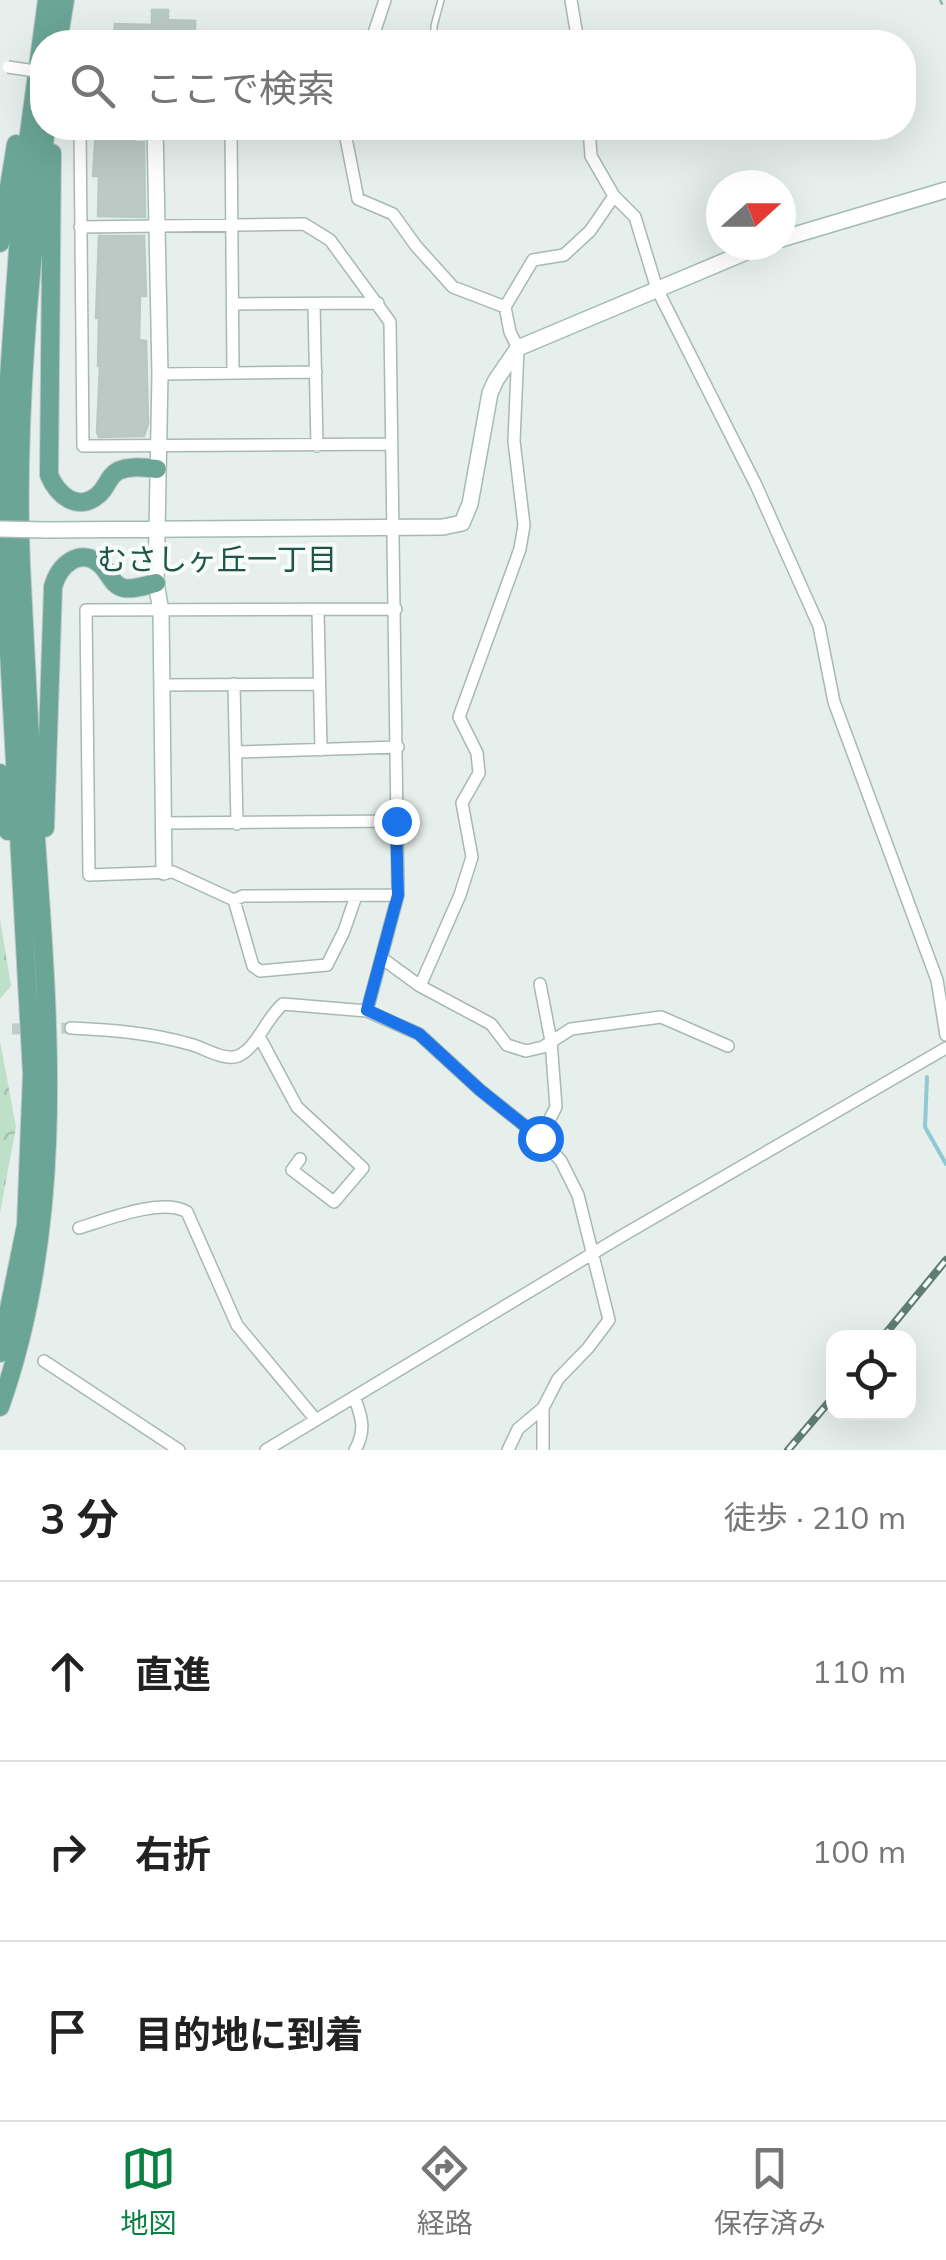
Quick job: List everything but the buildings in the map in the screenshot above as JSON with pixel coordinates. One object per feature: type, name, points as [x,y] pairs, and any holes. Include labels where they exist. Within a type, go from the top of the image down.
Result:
[{"type":"main road","points":[[42,30],[47,0]]},
{"type":"main road","points":[[0,243],[18,132],[30,101]]},
{"type":"main road","points":[[0,1406],[14,1368],[44,1223],[49,1130],[48,1032],[11,720],[4,546],[12,321],[30,126]]},
{"type":"main road","points":[[0,1353],[20,1266],[30,1177],[31,882],[21,559],[28,323],[47,140]]},
{"type":"main road","points":[[50,140],[54,164],[49,475],[61,496],[88,501],[99,495],[119,471],[157,469]]},
{"type":"main road","points":[[31,882],[46,821],[56,574],[66,562],[80,558],[97,562],[125,589],[156,584]]},
{"type":"main road","points":[[0,774],[9,836],[31,882]]},
{"type":"street","points":[[375,30],[384,0]]},
{"type":"street","points":[[571,0],[576,30]]},
{"type":"street","points":[[4,67],[30,70]]},
{"type":"street","points":[[80,140],[83,446],[392,444]]},
{"type":"street","points":[[155,140],[160,374],[156,584],[162,610],[164,872]]},
{"type":"street","points":[[231,140],[233,372]]},
{"type":"street","points":[[346,140],[358,199],[394,214],[416,246],[453,287],[505,307]]},
{"type":"street","points":[[590,140],[591,156],[614,196],[634,217],[658,289],[756,485],[818,626],[834,702],[936,980],[946,1034]]},
{"type":"street","points":[[796,235],[946,190]]},
{"type":"street","points":[[420,986],[460,895],[472,857],[462,804],[479,773],[477,753],[458,717],[520,549],[524,525],[514,441],[518,348],[505,307],[533,260],[564,256],[590,231],[614,196]]},
{"type":"street","points":[[80,227],[304,224],[330,240],[390,322],[398,895],[367,1010]]},
{"type":"street","points":[[0,529],[454,526],[467,515],[490,394],[518,348],[727,260]]},
{"type":"street","points":[[232,304],[378,302]]},
{"type":"street","points":[[314,304],[317,446]]},
{"type":"street","points":[[160,374],[316,372]]},
{"type":"street","points":[[396,609],[86,610],[86,629],[89,875],[173,872],[234,900],[244,896],[398,895]]},
{"type":"street","points":[[318,611],[321,750]]},
{"type":"street","points":[[234,684],[237,824]]},
{"type":"street","points":[[163,685],[319,684]]},
{"type":"street","points":[[236,752],[398,747]]},
{"type":"street","points":[[164,823],[396,821]]},
{"type":"street","points":[[234,900],[253,966],[260,971],[327,965],[356,896]]},
{"type":"street","points":[[383,959],[420,986],[491,1024],[507,1046],[526,1051],[571,1030],[660,1017],[728,1046]]},
{"type":"street","points":[[540,984],[552,1041],[556,1106],[540,1138]]},
{"type":"street","points":[[71,1028],[154,1035],[229,1058],[247,1050],[269,1016],[283,1004],[367,1010],[419,1034],[540,1138],[561,1161],[578,1196],[608,1320],[558,1379],[544,1408],[542,1450]]},
{"type":"street","points":[[259,1036],[297,1107],[363,1168],[334,1202],[292,1170],[300,1160]]},
{"type":"street","points":[[266,1450],[593,1253],[946,1048]]},
{"type":"street","points":[[79,1228],[134,1211],[178,1206],[187,1212],[236,1325],[316,1420]]},
{"type":"street","points":[[44,1362],[179,1450]]},
{"type":"street","points":[[355,1398],[363,1420],[356,1450]]},
{"type":"street","points":[[508,1450],[518,1429],[544,1408]]},
{"type":"lane","points":[[434,30],[442,0]]},
{"type":"path","points":[[940,0],[946,11]]},
{"type":"green space","points":[[0,919],[11,986],[0,999]]},
{"type":"green space","points":[[0,1041],[16,1127],[0,1213]]},
{"type":"waterway","points":[[927,1077],[925,1127],[946,1164]]},
{"type":"tunnel","points":[[12,1029],[71,1028]]},
{"type":"railway","points":[[889,1330],[946,1260]]},
{"type":"railway","points":[[788,1450],[826,1405]]},
{"type":"district","name":"むさしヶ丘一丁目","points":[[217,560]]},
{"type":"route","points":[[396,821],[398,895],[367,1010],[419,1034],[540,1138]]}]
